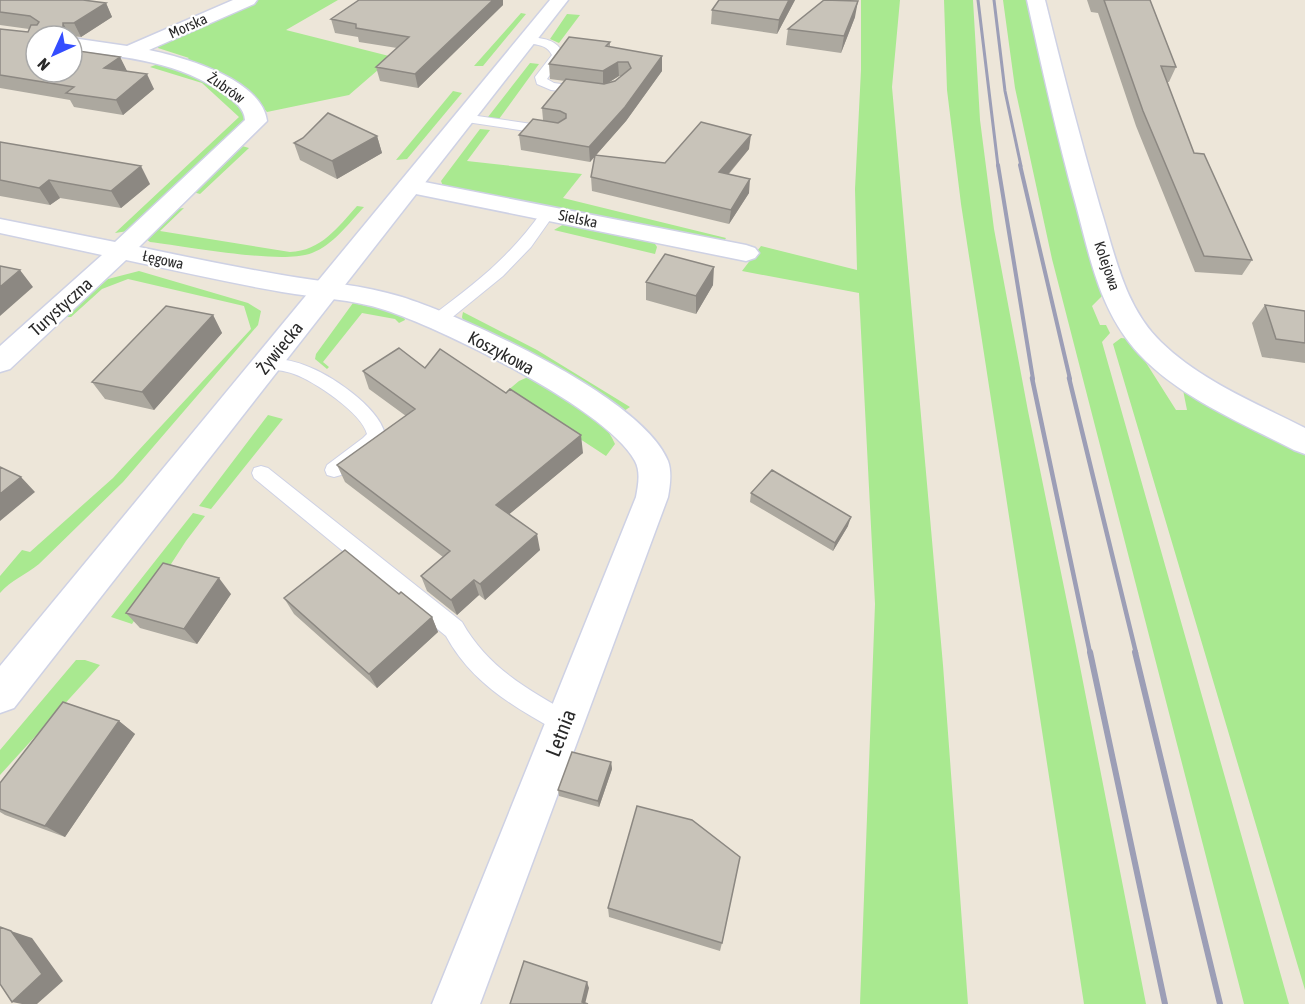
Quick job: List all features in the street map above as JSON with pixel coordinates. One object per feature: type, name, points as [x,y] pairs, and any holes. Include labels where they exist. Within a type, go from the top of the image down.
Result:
[{"type":"street","name":"Morska","points":[[129,52],[248,0]]},
{"type":"street","name":"Żywiecka","points":[[0,695],[559,0]]},
{"type":"street","name":"Kolejowa","points":[[1036,0],[1077,167],[1105,266],[1135,330],[1175,368],[1210,390],[1305,442]]},
{"type":"street","name":"Żubrów","points":[[84,46],[129,52],[217,78],[252,107],[256,121],[121,251]]},
{"type":"street","name":"Sielska","points":[[409,186],[746,253]]},
{"type":"street","name":"Łęgowa","points":[[0,226],[269,282],[326,291]]},
{"type":"street","name":"Turystyczna","points":[[0,362],[121,251]]},
{"type":"street","name":"Koszykowa","points":[[326,291],[354,294],[393,304],[438,320],[521,362],[609,414],[631,432],[652,460]]},
{"type":"street","name":"Letnia","points":[[456,1004],[652,497],[655,477],[652,460]]},
{"type":"lane","points":[[527,40],[548,43],[557,51],[558,55],[541,77],[541,81],[550,87],[592,92]]},
{"type":"lane","points":[[464,118],[560,131]]},
{"type":"lane","points":[[438,320],[498,273],[525,244],[548,213]]},
{"type":"lane","points":[[267,363],[298,369],[319,378],[348,400],[375,426],[376,434],[372,441],[334,470]]},
{"type":"lane","points":[[261,472],[454,628],[462,647],[480,665],[521,698],[565,723]]},
{"type":"green space","points":[[252,0],[338,0],[286,30],[393,57],[349,95],[267,112],[248,92],[230,79],[184,61],[189,58],[158,48]]},
{"type":"green space","points":[[861,0],[900,0],[892,87],[943,665],[968,1004],[860,1004],[875,604],[859,293],[742,271],[761,246],[857,270],[855,189],[861,70]]},
{"type":"green space","points":[[944,0],[973,0],[980,120],[994,229],[1146,1004],[1084,1004],[961,204],[947,90]]},
{"type":"green space","points":[[1003,0],[1031,0],[1108,295],[1102,296],[1092,306],[1100,325],[1106,325],[1110,333],[1102,342],[1289,1004],[1244,1004],[1052,259],[1015,88]]},
{"type":"green space","points":[[521,13],[526,14],[483,66],[474,66]]},
{"type":"green space","points":[[567,14],[580,15],[559,43],[550,39]]},
{"type":"green space","points":[[530,63],[539,64],[499,119],[488,117]]},
{"type":"green space","points":[[158,64],[209,83],[231,98],[249,119],[128,231],[115,233],[239,117],[202,83],[150,67]]},
{"type":"green space","points":[[453,91],[462,93],[407,159],[396,160]]},
{"type":"green space","points":[[480,129],[490,130],[467,161],[582,174],[563,198],[726,238],[722,244],[443,186],[441,181]]},
{"type":"green space","points":[[242,146],[249,148],[200,194],[193,192]]},
{"type":"green space","points":[[357,206],[364,207],[327,245],[312,253],[298,256],[257,256],[150,242],[146,239],[175,209],[184,208],[160,231],[290,252],[301,251],[320,243]]},
{"type":"green space","points":[[564,224],[652,239],[657,247],[655,254],[554,230]]},
{"type":"green space","points":[[139,271],[248,303],[261,311],[258,325],[123,482],[39,564],[0,593],[0,576],[22,550],[30,552],[113,478],[251,329],[244,306],[128,279],[102,289],[71,317],[65,317],[108,279]]},
{"type":"green space","points":[[353,303],[403,314],[405,320],[399,323],[395,319],[362,313],[323,362],[329,367],[327,369],[315,359],[316,354]]},
{"type":"green space","points":[[463,312],[537,350],[630,407],[621,413],[464,324]]},
{"type":"green space","points":[[1121,338],[1131,339],[1176,410],[1187,410],[1183,390],[1305,447],[1305,990],[1113,344]]},
{"type":"green space","points":[[528,377],[578,404],[600,422],[609,432],[615,444],[606,456],[507,391]]},
{"type":"green space","points":[[268,415],[283,419],[211,509],[199,506]]},
{"type":"green space","points":[[193,513],[205,516],[132,624],[111,617]]},
{"type":"green space","points":[[76,660],[85,660],[100,665],[0,775],[0,750]]},
{"type":"building","points":[[0,0],[83,0],[106,3],[74,23],[63,24],[38,24],[39,22],[30,16],[0,12]]},
{"type":"building","points":[[359,0],[493,0],[415,74],[376,67],[409,37],[356,28],[356,24],[331,19]]},
{"type":"building","points":[[719,0],[789,0],[779,20],[712,10]]},
{"type":"building","points":[[824,0],[858,1],[844,36],[788,29]]},
{"type":"building","points":[[1104,0],[1150,0],[1176,67],[1161,66],[1194,153],[1204,154],[1252,260],[1204,256],[1143,111]]},
{"type":"building","points":[[0,29],[24,32],[24,79],[0,75]]},
{"type":"building","points":[[569,37],[610,42],[606,46],[662,56],[625,107],[589,147],[519,135],[533,119],[558,123],[566,118],[566,114],[560,111],[542,108],[566,79],[604,84],[615,81],[631,68],[628,62],[618,62],[603,71],[549,64]]},
{"type":"building","points":[[84,52],[120,57],[104,68],[147,74],[116,100],[66,93],[74,87],[56,84],[84,84]]},
{"type":"building","points":[[328,113],[377,136],[332,161],[294,143],[303,138]]},
{"type":"building","points":[[701,122],[751,135],[719,172],[750,179],[731,210],[591,177],[595,155],[665,163]]},
{"type":"building","points":[[0,142],[141,166],[111,191],[49,180],[39,188],[0,180]]},
{"type":"building","points":[[665,254],[714,267],[696,296],[646,282]]},
{"type":"building","points":[[0,266],[20,270],[0,287]]},
{"type":"building","points":[[1265,305],[1305,311],[1305,343],[1276,339]]},
{"type":"building","points":[[166,306],[213,315],[142,392],[92,382]]},
{"type":"building","points":[[399,348],[425,368],[440,349],[506,393],[510,389],[581,435],[496,505],[537,534],[480,584],[474,580],[451,600],[421,576],[450,551],[337,465],[415,409],[363,371]]},
{"type":"building","points":[[0,467],[21,477],[0,494]]},
{"type":"building","points":[[772,470],[851,517],[835,543],[751,493]]},
{"type":"building","points":[[345,550],[399,594],[401,592],[432,617],[369,674],[284,598]]},
{"type":"building","points":[[163,563],[219,578],[184,629],[126,613]]},
{"type":"building","points":[[63,702],[119,721],[45,826],[0,809],[0,783]]},
{"type":"building","points":[[572,752],[611,762],[598,801],[558,790]]},
{"type":"building","points":[[637,806],[692,820],[740,857],[722,943],[608,908]]},
{"type":"building","points":[[0,927],[11,931],[42,974],[12,1002],[0,984]]},
{"type":"building","points":[[524,961],[587,982],[582,1002],[588,1004],[510,1004]]},
{"type":"railway","points":[[978,0],[998,166]]},
{"type":"railway","points":[[994,0],[1005,91],[1021,166]]},
{"type":"railway","points":[[998,165],[1033,379]]},
{"type":"railway","points":[[1020,165],[1070,379]]},
{"type":"railway","points":[[1032,378],[1090,653]]},
{"type":"railway","points":[[1069,378],[1136,653]]},
{"type":"railway","points":[[1090,652],[1165,1004]]},
{"type":"railway","points":[[1135,652],[1220,1004]]}]
